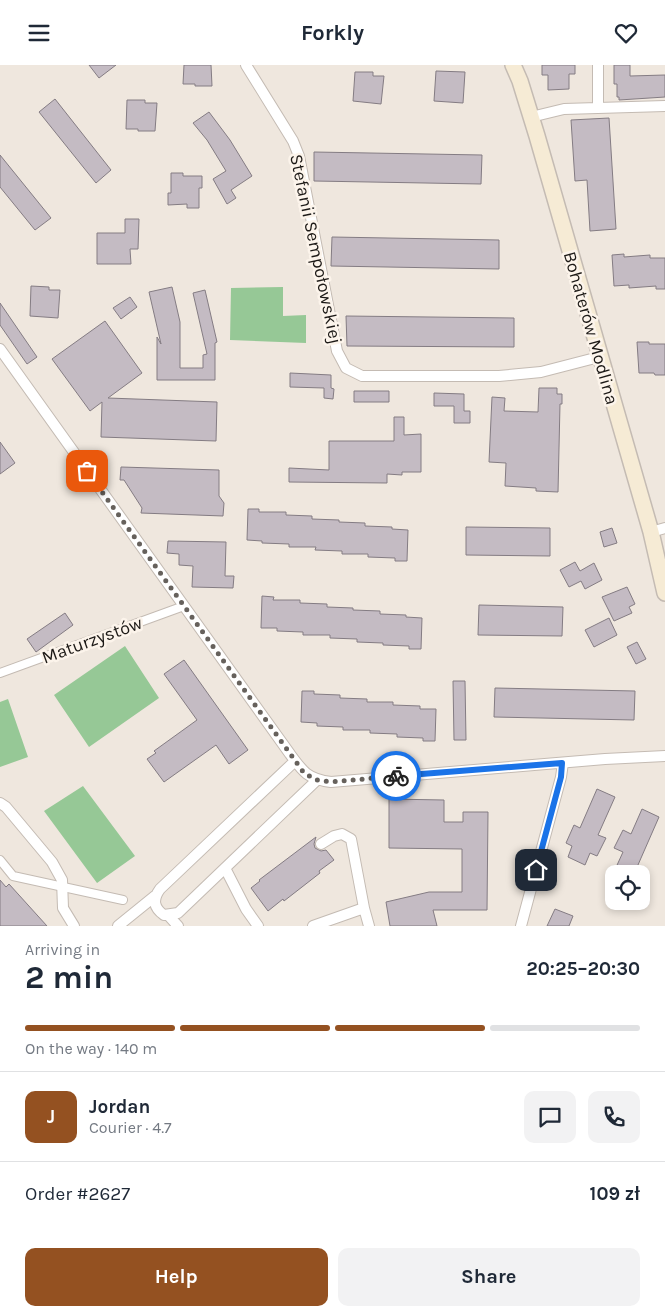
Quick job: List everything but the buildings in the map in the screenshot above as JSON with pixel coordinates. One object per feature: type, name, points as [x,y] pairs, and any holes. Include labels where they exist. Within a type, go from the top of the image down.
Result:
[{"type":"main road","name":"Bohaterów Modlina","points":[[513,65],[531,117],[599,357],[658,530],[665,593]]},
{"type":"street","name":"Stefanii Sempołowskiej","points":[[246,65],[293,141],[299,156],[337,351],[346,368],[362,375],[499,376],[541,372],[599,357]]},
{"type":"street","points":[[598,65],[598,107]]},
{"type":"street","points":[[531,117],[564,109],[665,106]]},
{"type":"street","points":[[0,349],[304,773],[317,780],[331,782],[665,755]]},
{"type":"street","name":"Maturzystów","points":[[0,673],[184,606]]},
{"type":"street","points":[[118,926],[155,895],[295,761]]},
{"type":"street","points":[[521,926],[561,777],[562,763]]},
{"type":"street","points":[[155,895],[154,904],[158,911],[164,915],[178,913],[317,780]]},
{"type":"street","points":[[0,803],[6,807],[52,862],[62,879],[62,909],[74,926]]},
{"type":"street","points":[[321,844],[334,835],[342,834],[351,839],[369,926]]},
{"type":"street","points":[[0,861],[13,876],[123,900]]},
{"type":"street","points":[[225,868],[246,909],[258,926]]},
{"type":"street","points":[[313,926],[364,908]]},
{"type":"street","points":[[168,915],[170,926]]},
{"type":"street","points":[[168,915],[178,926]]},
{"type":"green space","points":[[283,287],[283,316],[306,315],[306,343],[230,340],[231,288]]},
{"type":"green space","points":[[125,646],[159,698],[89,747],[54,695]]},
{"type":"green space","points":[[8,699],[28,757],[0,767],[0,702]]},
{"type":"green space","points":[[83,786],[135,856],[97,883],[44,811]]},
{"type":"way so far","points":[[87,471],[304,773],[317,780],[331,782],[396,776]]},
{"type":"route","points":[[396,776],[562,763],[561,777],[536,870]]}]
